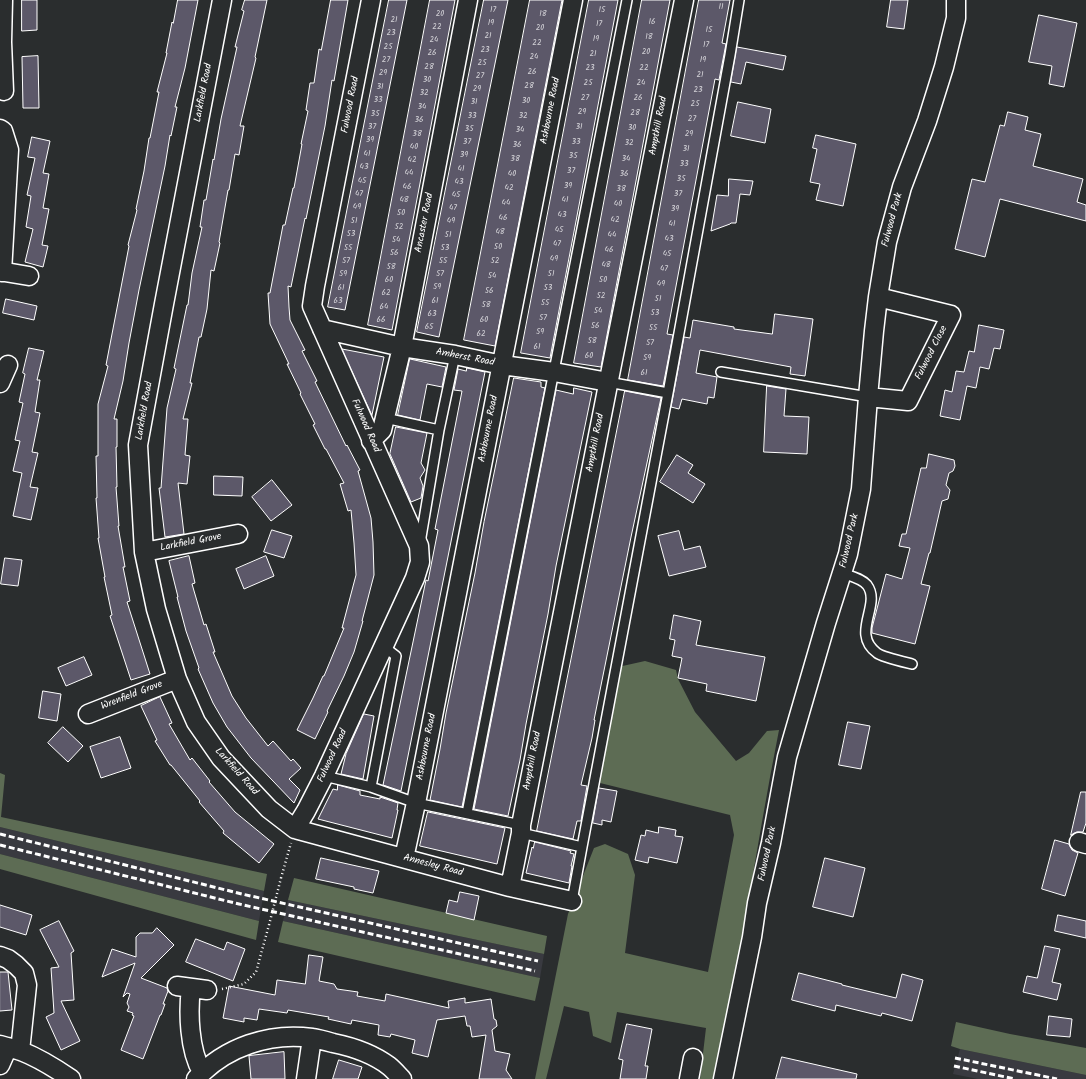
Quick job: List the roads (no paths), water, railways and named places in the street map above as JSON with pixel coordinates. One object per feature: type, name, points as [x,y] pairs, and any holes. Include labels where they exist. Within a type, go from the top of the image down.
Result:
[{"type":"street","points":[[4,0],[1,42],[4,91]]},
{"type":"street","name":"Larkfield Road","points":[[222,0],[138,445],[144,552],[156,609],[177,679],[196,722],[221,758],[269,809],[295,830]]},
{"type":"street","name":"Fulwood Road","points":[[295,830],[324,776],[415,578],[420,562],[419,546],[312,306],[371,0]]},
{"type":"street","name":"Ancaster Road","points":[[371,440],[382,430],[402,347],[468,0]]},
{"type":"street","name":"Ashbourne Road","points":[[404,858],[573,0]]},
{"type":"street","name":"Ampthill Road","points":[[510,887],[684,0]]},
{"type":"street","name":"Fulwood Park","points":[[723,1079],[787,757],[848,554],[861,489],[878,297],[887,242],[902,187],[927,121],[944,67],[956,18],[956,0]]},
{"type":"street","points":[[0,129],[3,131],[9,150],[1,271],[28,276]]},
{"type":"street","name":"Fulwood Close","points":[[868,397],[908,401],[951,315],[878,297]]},
{"type":"street","name":"Amherst Road","points":[[322,329],[402,347],[608,382]]},
{"type":"street","points":[[0,383],[8,365]]},
{"type":"street","name":"Larkfield Grove","points":[[144,552],[238,534]]},
{"type":"street","name":"Wrenfield Grove","points":[[88,714],[177,679]]},
{"type":"street","name":"Annesley Road","points":[[295,830],[510,887],[572,901]]},
{"type":"street","points":[[0,956],[8,959],[24,973],[27,985],[9,1048],[0,1066]]},
{"type":"street","points":[[192,988],[189,1003],[192,1043],[199,1075]]},
{"type":"street","points":[[199,1075],[223,1056],[243,1046],[263,1040],[286,1037],[312,1038],[347,1046],[377,1058],[390,1066],[402,1079]]},
{"type":"street","points":[[306,1079],[312,1038]]},
{"type":"street","points":[[9,1048],[52,1066],[71,1079]]},
{"type":"street","points":[[689,1079],[693,1058]]},
{"type":"lane","points":[[467,813],[628,0]]},
{"type":"lane","points":[[572,901],[668,393],[729,63],[739,0]]},
{"type":"lane","points":[[419,546],[439,430],[455,355]]},
{"type":"lane","points":[[721,372],[868,397]]},
{"type":"lane","points":[[608,382],[668,393]]},
{"type":"lane","points":[[385,418],[439,430]]},
{"type":"lane","points":[[842,573],[859,579],[866,584],[870,592],[871,605],[865,627],[866,637],[870,646],[877,654],[912,664]]},
{"type":"lane","points":[[371,787],[396,656],[383,646]]},
{"type":"lane","points":[[324,776],[371,787],[416,803],[467,813],[582,847]]},
{"type":"railway","points":[[0,834],[242,894],[538,961]]},
{"type":"railway","points":[[0,845],[239,904],[535,971]]},
{"type":"railway","points":[[955,1058],[1057,1079]]},
{"type":"railway","points":[[954,1066],[1015,1079]]}]
